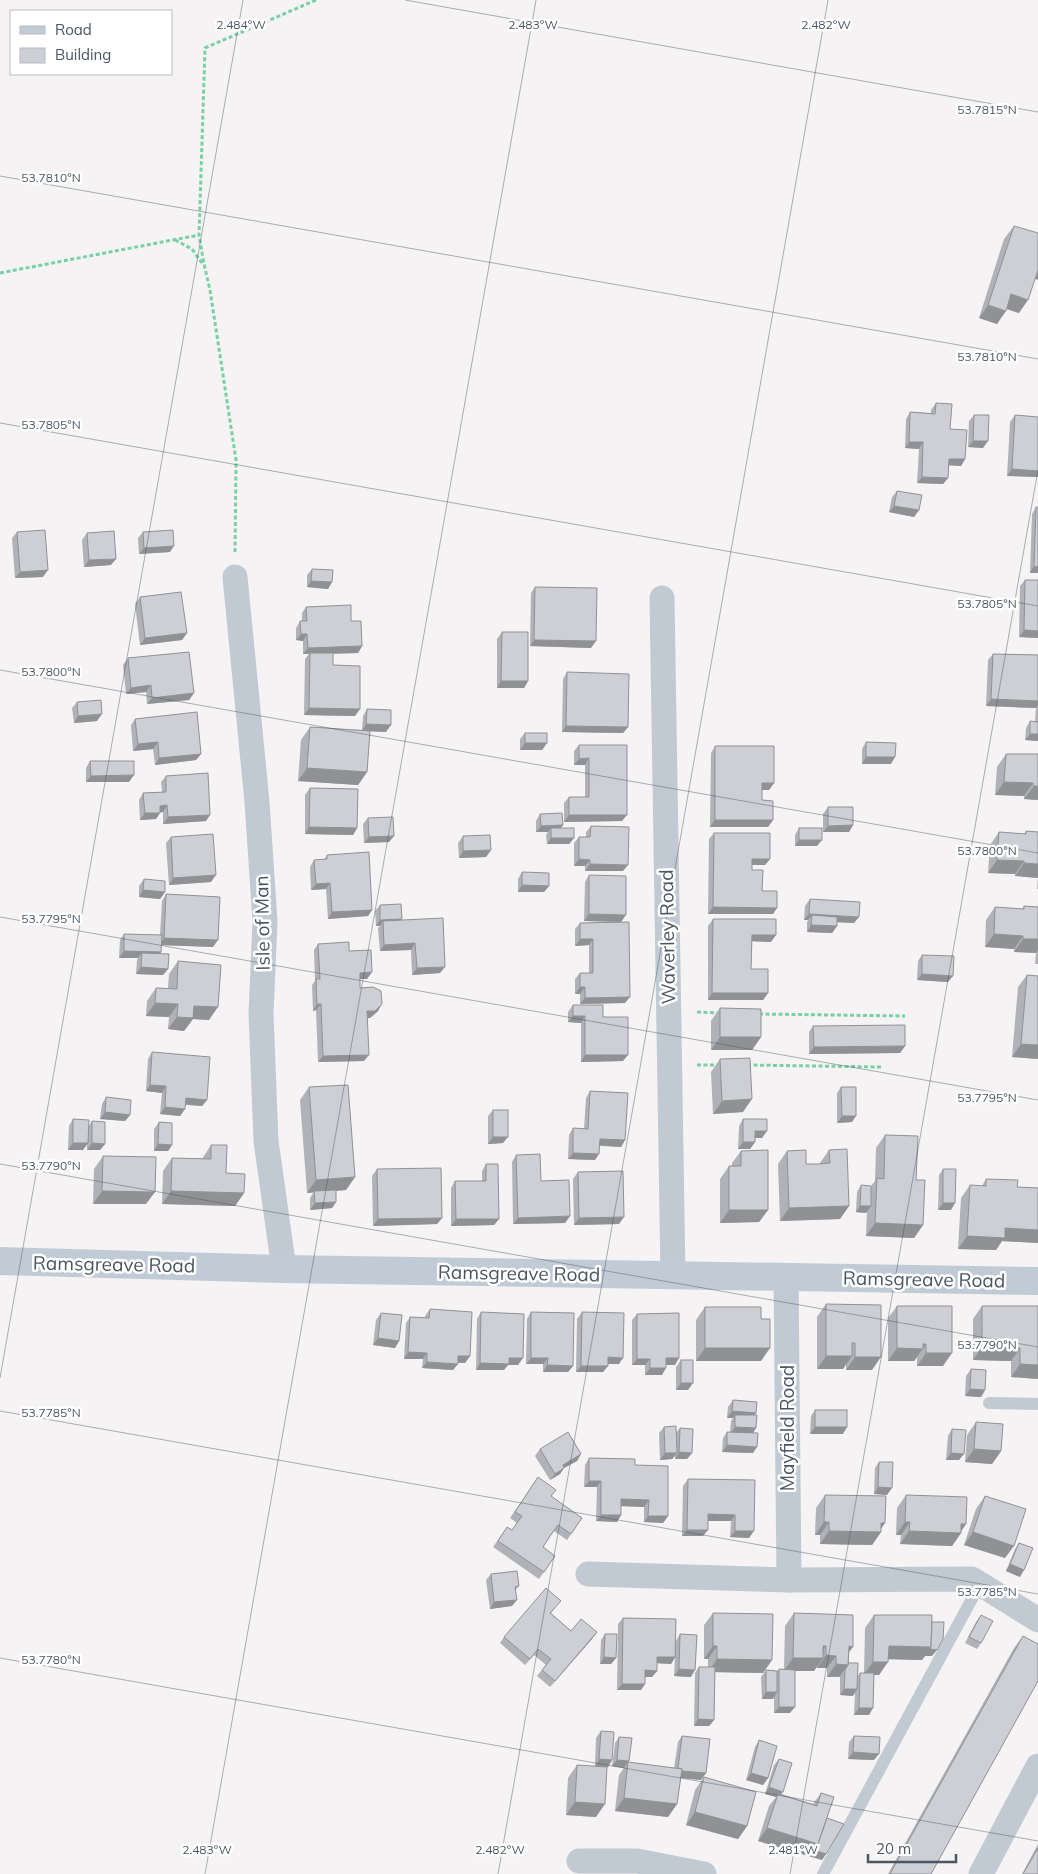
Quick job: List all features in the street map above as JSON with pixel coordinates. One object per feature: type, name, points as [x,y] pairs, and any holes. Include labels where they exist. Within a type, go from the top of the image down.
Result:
[{"type":"street","name":"Isle of Man","points":[[234,577],[257,802],[265,920],[261,1014],[266,1141],[284,1269]]},
{"type":"street","name":"Waverley Road","points":[[662,598],[673,1276]]},
{"type":"street","name":"Ramsgreave Road","points":[[0,1262],[284,1269],[1038,1281]]},
{"type":"street","name":"Mayfield Road","points":[[786,1277],[788,1580]]},
{"type":"street","points":[[588,1574],[788,1580],[972,1579],[1038,1620]]},
{"type":"street","points":[[980,1874],[1038,1766]]},
{"type":"street","points":[[579,1861],[637,1861],[704,1874]]},
{"type":"lane","points":[[989,1403],[1038,1404]]},
{"type":"lane","points":[[823,1874],[980,1584]]},
{"type":"path","points":[[234,577],[236,460],[200,235],[206,48],[316,0]]},
{"type":"path","points":[[0,273],[200,235]]},
{"type":"path","points":[[175,240],[192,250],[204,264]]},
{"type":"path","points":[[668,1012],[728,1013]]},
{"type":"path","points":[[757,1014],[905,1016]]},
{"type":"path","points":[[669,1064],[727,1065]]},
{"type":"path","points":[[747,1065],[882,1067]]},
{"type":"building","points":[[1014,226],[1038,233],[1038,270],[1028,300],[1011,294],[1006,311],[988,305]]},
{"type":"building","points":[[936,403],[952,404],[950,429],[967,430],[965,459],[949,459],[948,478],[922,477],[923,442],[909,442],[910,412],[935,414]]},
{"type":"building","points":[[974,415],[989,415],[988,441],[973,441]]},
{"type":"building","points":[[1015,415],[1038,417],[1038,471],[1012,469]]},
{"type":"building","points":[[897,491],[922,495],[919,510],[894,506]]},
{"type":"building","points":[[1036,507],[1038,507],[1038,567],[1034,566]]},
{"type":"building","points":[[45,530],[48,570],[20,572],[17,532]]},
{"type":"building","points":[[173,530],[174,546],[144,548],[143,532]]},
{"type":"building","points":[[114,531],[116,559],[89,560],[87,533]]},
{"type":"building","points":[[312,569],[333,570],[332,582],[311,581]]},
{"type":"building","points":[[1025,580],[1038,580],[1038,631],[1024,630]]},
{"type":"building","points":[[535,587],[597,588],[596,641],[534,640]]},
{"type":"building","points":[[181,592],[187,633],[145,638],[140,597]]},
{"type":"building","points":[[351,605],[351,621],[361,621],[362,646],[308,648],[307,634],[301,634],[300,621],[307,621],[306,607]]},
{"type":"building","points":[[502,632],[528,632],[528,681],[501,681]]},
{"type":"building","points":[[189,652],[194,693],[152,698],[151,685],[131,688],[128,658]]},
{"type":"building","points":[[310,653],[333,653],[333,665],[360,666],[360,709],[309,708]]},
{"type":"building","points":[[993,654],[1038,655],[1038,701],[991,699]]},
{"type":"building","points":[[567,672],[629,674],[628,727],[566,726]]},
{"type":"building","points":[[101,700],[102,714],[78,716],[77,702]]},
{"type":"building","points":[[367,709],[391,710],[391,725],[366,724]]},
{"type":"building","points":[[197,712],[201,754],[159,758],[158,742],[138,744],[135,719]]},
{"type":"building","points":[[1030,721],[1038,722],[1038,734],[1030,734]]},
{"type":"building","points":[[310,727],[370,731],[367,772],[307,768]]},
{"type":"building","points":[[525,733],[547,733],[547,743],[525,743]]},
{"type":"building","points":[[866,742],[896,743],[895,757],[866,757]]},
{"type":"building","points":[[579,745],[627,745],[627,815],[569,815],[569,797],[589,797],[589,758],[579,759]]},
{"type":"building","points":[[715,746],[774,746],[774,783],[762,783],[762,800],[773,801],[773,820],[715,820]]},
{"type":"building","points":[[1006,754],[1038,754],[1038,786],[1034,786],[1033,783],[1004,782]]},
{"type":"building","points":[[90,761],[134,761],[134,775],[91,776]]},
{"type":"building","points":[[208,773],[210,815],[168,817],[167,805],[160,806],[160,813],[145,813],[143,793],[166,792],[166,776]]},
{"type":"building","points":[[310,788],[358,789],[357,828],[309,827]]},
{"type":"building","points":[[828,807],[853,807],[853,825],[828,826]]},
{"type":"building","points":[[562,813],[563,825],[541,826],[540,814]]},
{"type":"building","points":[[393,817],[394,836],[369,837],[368,818]]},
{"type":"building","points":[[591,826],[629,827],[628,865],[590,864],[590,860],[579,859],[579,837],[590,837]]},
{"type":"building","points":[[551,828],[574,828],[574,838],[551,838]]},
{"type":"building","points":[[799,828],[822,828],[822,840],[799,840]]},
{"type":"building","points":[[1026,831],[1038,832],[1038,864],[1024,863],[1024,861],[997,860],[999,832],[1026,834]]},
{"type":"building","points":[[714,833],[770,833],[770,859],[752,859],[752,870],[763,870],[762,891],[777,891],[777,908],[713,907]]},
{"type":"building","points":[[213,834],[216,875],[173,878],[171,837]]},
{"type":"building","points":[[490,835],[491,850],[463,851],[463,836]]},
{"type":"building","points":[[369,852],[372,910],[332,912],[330,883],[316,884],[314,860],[327,859],[327,855]]},
{"type":"building","points":[[522,872],[549,873],[549,886],[522,885]]},
{"type":"building","points":[[589,875],[626,876],[626,915],[589,914]]},
{"type":"building","points":[[144,879],[165,881],[165,892],[143,890]]},
{"type":"building","points":[[166,894],[220,897],[218,940],[164,938]]},
{"type":"building","points":[[810,899],[860,902],[859,917],[809,914]]},
{"type":"building","points":[[401,904],[402,919],[380,920],[380,905]]},
{"type":"building","points":[[1024,906],[1038,907],[1038,939],[1023,939],[1023,936],[994,934],[995,907],[1024,909]]},
{"type":"building","points":[[812,915],[837,917],[837,926],[811,925]]},
{"type":"building","points":[[443,918],[445,967],[417,968],[415,943],[384,945],[383,921]]},
{"type":"building","points":[[713,919],[776,919],[776,935],[752,935],[751,969],[768,969],[768,993],[712,993]]},
{"type":"building","points":[[629,922],[630,997],[585,998],[585,987],[580,987],[580,973],[593,973],[593,939],[580,939],[580,923]]},
{"type":"building","points":[[124,934],[162,935],[161,952],[124,951]]},
{"type":"building","points":[[349,942],[349,951],[371,950],[372,972],[360,973],[360,988],[373,987],[381,991],[382,1004],[375,1011],[367,1011],[369,1055],[323,1056],[321,1004],[317,1004],[316,979],[320,979],[318,944]]},
{"type":"building","points":[[142,953],[169,954],[168,969],[141,967]]},
{"type":"building","points":[[922,955],[954,956],[953,976],[922,974]]},
{"type":"building","points":[[178,961],[221,965],[218,1007],[194,1006],[193,1018],[177,1017],[178,1004],[155,1003],[156,988],[177,989]]},
{"type":"building","points":[[1027,975],[1038,976],[1038,1045],[1021,1044]]},
{"type":"building","points":[[573,1005],[603,1005],[603,1017],[628,1017],[628,1055],[585,1055],[585,1016],[573,1016]]},
{"type":"building","points":[[720,1008],[761,1009],[761,1037],[720,1037]]},
{"type":"building","points":[[905,1025],[905,1046],[814,1047],[813,1026]]},
{"type":"building","points":[[152,1052],[210,1057],[207,1100],[186,1098],[185,1109],[165,1107],[166,1086],[150,1085]]},
{"type":"building","points":[[750,1058],[752,1099],[722,1101],[720,1059]]},
{"type":"building","points":[[348,1085],[355,1177],[316,1180],[309,1087]]},
{"type":"building","points":[[841,1087],[856,1087],[856,1116],[842,1116]]},
{"type":"building","points":[[590,1091],[628,1093],[625,1140],[600,1139],[599,1154],[573,1153],[573,1128],[588,1129]]},
{"type":"building","points":[[106,1097],[131,1100],[130,1115],[105,1112]]},
{"type":"building","points":[[493,1110],[508,1110],[508,1137],[493,1137]]},
{"type":"building","points":[[73,1119],[89,1120],[88,1143],[73,1143]]},
{"type":"building","points":[[743,1119],[767,1119],[767,1131],[755,1131],[755,1142],[743,1142]]},
{"type":"building","points":[[92,1121],[105,1122],[105,1144],[92,1143]]},
{"type":"building","points":[[159,1122],[172,1123],[172,1145],[158,1144]]},
{"type":"building","points":[[885,1135],[918,1136],[916,1180],[925,1180],[923,1225],[875,1223],[877,1178],[884,1179]]},
{"type":"building","points":[[211,1145],[227,1145],[226,1173],[245,1174],[244,1193],[171,1191],[172,1158],[211,1159]]},
{"type":"building","points":[[847,1149],[849,1206],[789,1208],[787,1151],[806,1150],[806,1164],[817,1164],[830,1163],[829,1150]]},
{"type":"building","points":[[768,1150],[768,1210],[729,1210],[729,1166],[741,1166],[741,1151]]},
{"type":"building","points":[[540,1154],[541,1181],[569,1180],[570,1216],[518,1218],[516,1155]]},
{"type":"building","points":[[103,1156],[156,1157],[155,1192],[102,1191]]},
{"type":"building","points":[[486,1164],[498,1164],[499,1219],[456,1219],[455,1181],[486,1181]]},
{"type":"building","points":[[441,1168],[442,1218],[378,1219],[377,1169]]},
{"type":"building","points":[[943,1169],[956,1169],[955,1203],[943,1203]]},
{"type":"building","points":[[623,1171],[624,1217],[579,1218],[578,1172]]},
{"type":"building","points":[[986,1179],[1018,1180],[1017,1187],[1038,1188],[1038,1230],[1005,1228],[1005,1238],[967,1236],[970,1185],[986,1186]]},
{"type":"building","points":[[861,1185],[871,1186],[871,1206],[860,1206]]},
{"type":"building","points":[[336,1190],[336,1202],[315,1203],[314,1191]]},
{"type":"building","points":[[826,1304],[881,1305],[881,1357],[855,1357],[855,1343],[852,1343],[852,1356],[826,1356]]},
{"type":"building","points":[[897,1306],[952,1306],[952,1353],[926,1353],[926,1344],[923,1344],[923,1349],[897,1348]]},
{"type":"building","points":[[982,1306],[1038,1306],[1038,1365],[1020,1364],[1020,1348],[982,1347]]},
{"type":"building","points":[[705,1307],[761,1307],[761,1319],[770,1319],[770,1348],[705,1348]]},
{"type":"building","points":[[430,1309],[472,1312],[470,1356],[458,1356],[458,1364],[427,1362],[427,1353],[408,1352],[410,1317],[429,1318]]},
{"type":"building","points":[[481,1312],[524,1314],[523,1358],[509,1358],[509,1364],[480,1363]]},
{"type":"building","points":[[531,1312],[574,1313],[573,1366],[547,1365],[548,1358],[531,1358]]},
{"type":"building","points":[[582,1312],[624,1313],[623,1358],[608,1357],[608,1366],[581,1366]]},
{"type":"building","points":[[381,1313],[402,1315],[399,1341],[378,1338]]},
{"type":"building","points":[[679,1313],[679,1358],[666,1358],[666,1368],[650,1368],[650,1359],[637,1359],[637,1314]]},
{"type":"building","points":[[681,1360],[693,1360],[693,1383],[681,1383]]},
{"type":"building","points":[[971,1369],[986,1370],[985,1390],[970,1389]]},
{"type":"building","points":[[733,1400],[757,1402],[756,1413],[732,1411]]},
{"type":"building","points":[[815,1410],[847,1410],[847,1427],[815,1427]]},
{"type":"building","points":[[735,1415],[757,1415],[756,1428],[735,1427]]},
{"type":"building","points":[[976,1422],[1003,1424],[1001,1451],[974,1449]]},
{"type":"building","points":[[676,1426],[677,1453],[665,1453],[664,1427]]},
{"type":"building","points":[[680,1428],[693,1429],[692,1453],[679,1452]]},
{"type":"building","points":[[952,1429],[966,1430],[964,1454],[951,1453]]},
{"type":"building","points":[[568,1432],[581,1454],[563,1465],[564,1468],[555,1474],[540,1449]]},
{"type":"building","points":[[727,1432],[758,1433],[757,1447],[727,1445]]},
{"type":"building","points":[[589,1458],[635,1459],[635,1465],[668,1466],[668,1516],[648,1516],[649,1500],[621,1499],[621,1515],[601,1515],[601,1481],[589,1481]]},
{"type":"building","points":[[879,1462],[893,1462],[892,1488],[878,1487]]},
{"type":"building","points":[[538,1477],[556,1490],[551,1496],[582,1518],[571,1534],[558,1525],[550,1536],[543,1547],[555,1556],[544,1572],[498,1541],[507,1527],[512,1530],[522,1516],[515,1512]]},
{"type":"building","points":[[688,1479],[755,1480],[754,1531],[735,1531],[735,1515],[708,1514],[708,1530],[687,1530]]},
{"type":"building","points":[[825,1495],[886,1496],[885,1523],[881,1523],[881,1532],[829,1531],[829,1522],[824,1522]]},
{"type":"building","points":[[906,1495],[967,1497],[966,1524],[961,1524],[961,1533],[909,1531],[910,1522],[905,1522]]},
{"type":"building","points":[[985,1496],[1026,1509],[1014,1546],[973,1532]]},
{"type":"building","points":[[1019,1543],[1033,1548],[1024,1570],[1010,1564]]},
{"type":"building","points":[[517,1571],[519,1586],[515,1587],[517,1600],[494,1602],[491,1574]]},
{"type":"building","points":[[546,1588],[561,1601],[550,1613],[571,1631],[581,1619],[597,1632],[555,1681],[542,1670],[551,1659],[538,1649],[530,1659],[504,1637]]},
{"type":"building","points":[[713,1613],[773,1614],[772,1660],[717,1659],[717,1646],[713,1646]]},
{"type":"building","points":[[794,1613],[853,1615],[853,1647],[849,1646],[848,1665],[836,1664],[836,1656],[826,1655],[826,1646],[823,1646],[823,1658],[793,1658]]},
{"type":"building","points":[[874,1615],[932,1615],[931,1647],[889,1646],[888,1662],[873,1662]]},
{"type":"building","points":[[981,1615],[993,1621],[981,1643],[969,1637]]},
{"type":"building","points":[[623,1618],[676,1619],[675,1657],[657,1657],[657,1671],[645,1670],[645,1684],[622,1684]]},
{"type":"building","points":[[932,1622],[944,1622],[943,1639],[937,1650],[930,1649]]},
{"type":"building","points":[[605,1634],[617,1634],[616,1658],[604,1657]]},
{"type":"building","points":[[680,1634],[697,1635],[695,1670],[679,1669]]},
{"type":"building","points":[[1023,1636],[1038,1644],[1038,1681],[931,1874],[890,1874]]},
{"type":"building","points":[[849,1663],[858,1663],[857,1689],[844,1689],[845,1670]]},
{"type":"building","points":[[699,1667],[715,1667],[714,1720],[698,1719]]},
{"type":"building","points":[[779,1669],[795,1670],[795,1707],[779,1707]]},
{"type":"building","points":[[766,1670],[777,1671],[777,1692],[766,1692]]},
{"type":"building","points":[[860,1673],[874,1673],[873,1708],[859,1708]]},
{"type":"building","points":[[601,1731],[614,1732],[612,1760],[599,1759]]},
{"type":"building","points":[[682,1736],[710,1739],[706,1773],[682,1771],[682,1769],[678,1768]]},
{"type":"building","points":[[854,1736],[880,1737],[879,1754],[853,1752]]},
{"type":"building","points":[[619,1737],[632,1738],[629,1761],[617,1760]]},
{"type":"building","points":[[759,1740],[777,1746],[768,1778],[751,1773]]},
{"type":"building","points":[[779,1759],[792,1763],[783,1792],[769,1787]]},
{"type":"building","points":[[628,1762],[682,1769],[677,1804],[624,1798]]},
{"type":"building","points":[[577,1765],[607,1767],[605,1804],[575,1802]]},
{"type":"building","points":[[704,1777],[756,1792],[747,1826],[695,1812]]},
{"type":"building","points":[[821,1793],[834,1797],[818,1844],[767,1828],[778,1794],[817,1806]]},
{"type":"building","points":[[827,1818],[844,1824],[826,1854],[814,1850]]},
{"type":"building","points":[[1038,1848],[1038,1874],[1023,1874]]}]
